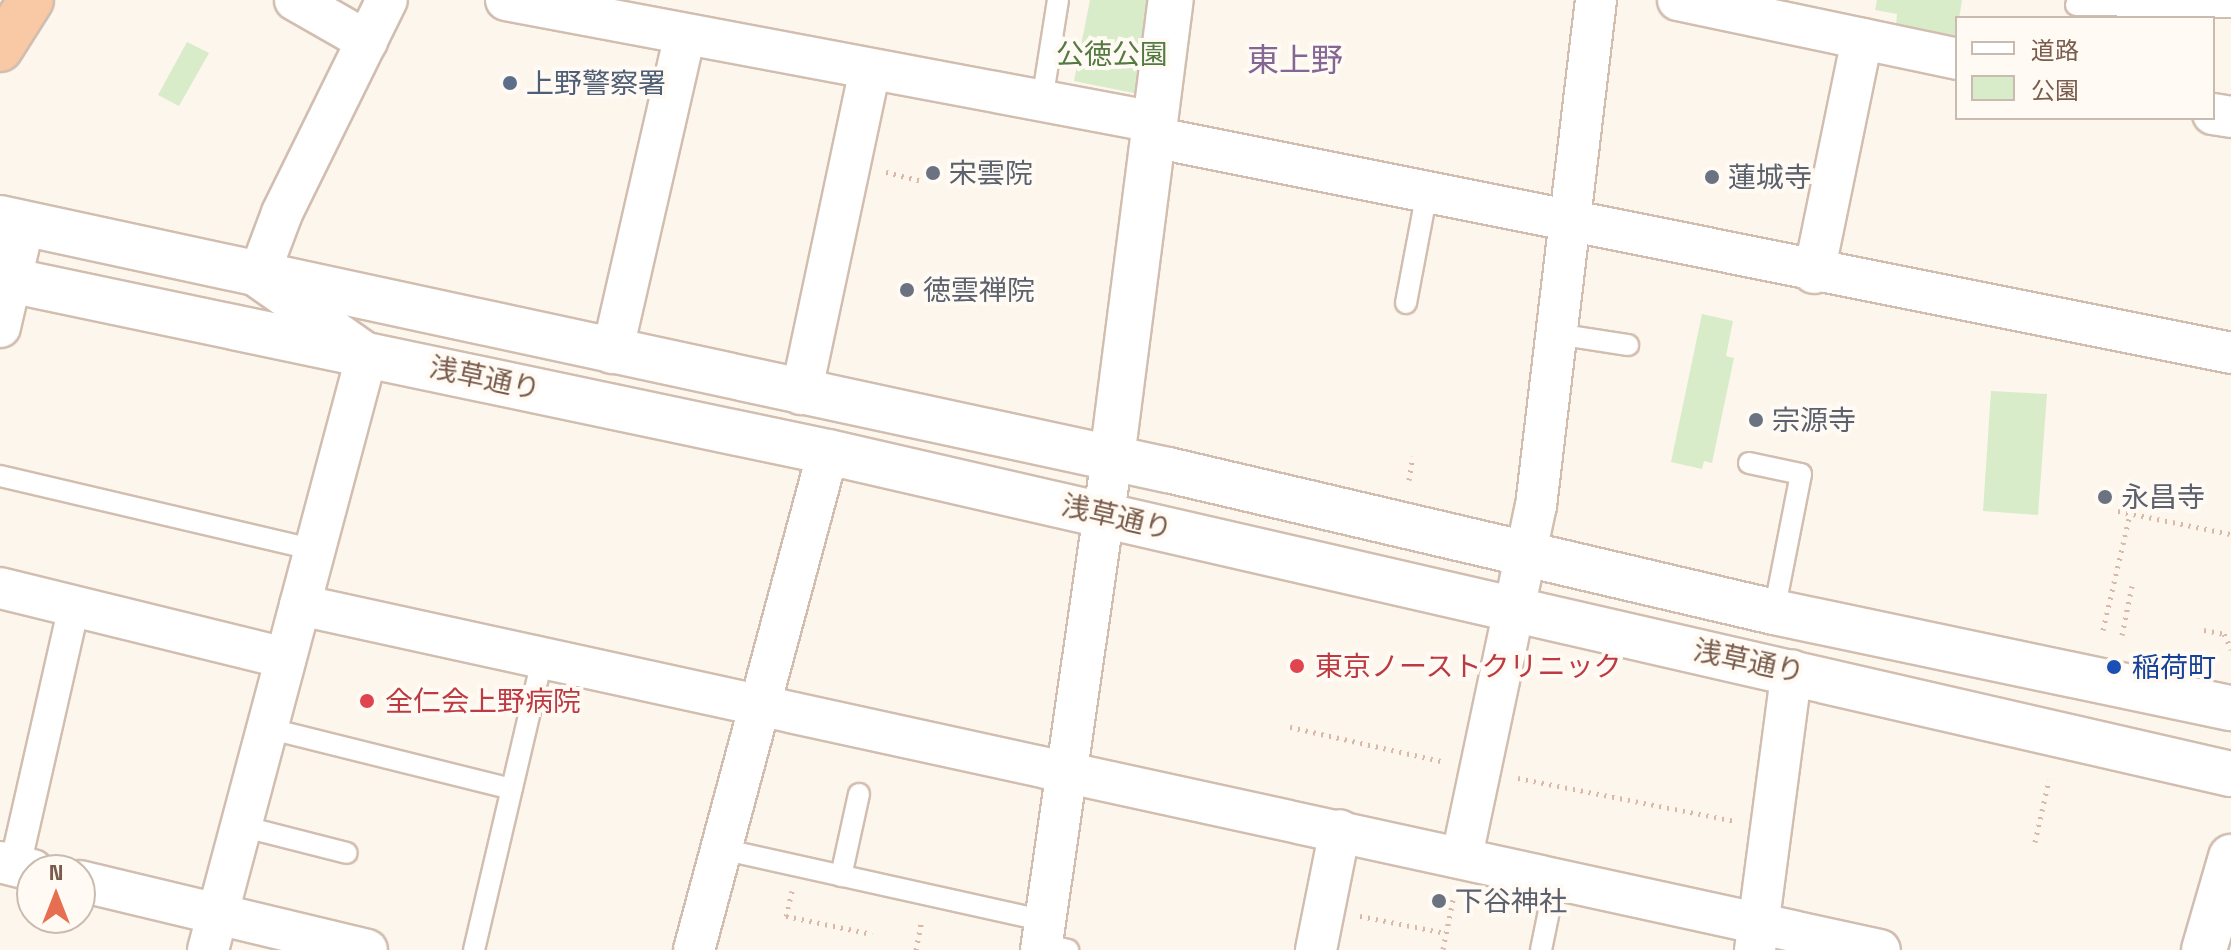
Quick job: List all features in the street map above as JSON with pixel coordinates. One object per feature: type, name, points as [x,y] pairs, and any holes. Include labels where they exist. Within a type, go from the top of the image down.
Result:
[{"type":"highway","points":[[0,49],[31,0]]},
{"type":"main road","points":[[1112,458],[1171,0]]},
{"type":"main road","name":"浅草通り","points":[[12,221],[801,394],[1112,458],[1774,612],[2231,708]]},
{"type":"main road","name":"浅草通り","points":[[5,279],[828,452],[1517,613],[1792,670],[2231,774]]},
{"type":"main road","points":[[2204,950],[2231,857]]},
{"type":"street","points":[[295,0],[367,41]]},
{"type":"street","points":[[213,932],[367,354],[258,277],[282,213],[387,0]]},
{"type":"street","points":[[506,0],[1042,101],[1154,130],[1427,192],[1814,273],[2231,353]]},
{"type":"street","points":[[1462,856],[1527,556],[1596,0]]},
{"type":"street","points":[[1678,0],[1840,27],[1955,58]]},
{"type":"street","points":[[1814,273],[1840,27]]},
{"type":"street","points":[[612,353],[685,34]]},
{"type":"street","points":[[801,394],[870,69]]},
{"type":"street","points":[[0,327],[12,221]]},
{"type":"street","points":[[694,950],[828,452]]},
{"type":"street","points":[[1049,941],[1066,772],[1112,458]]},
{"type":"street","points":[[0,588],[286,658]]},
{"type":"street","points":[[300,605],[760,708],[1556,877],[1757,936],[1880,950]]},
{"type":"street","points":[[19,854],[74,606]]},
{"type":"street","points":[[1757,936],[1792,670]]},
{"type":"street","points":[[1316,950],[1340,830]]},
{"type":"street","points":[[96,887],[213,932],[367,950]]},
{"type":"lane","points":[[1042,101],[1058,0]]},
{"type":"lane","points":[[2076,5],[2231,7]]},
{"type":"lane","points":[[1406,303],[1427,192]]},
{"type":"lane","points":[[1556,334],[1628,345]]},
{"type":"lane","points":[[1749,463],[1801,474],[1774,612]]},
{"type":"lane","points":[[0,476],[315,550]]},
{"type":"lane","points":[[474,950],[542,659]]},
{"type":"lane","points":[[267,728],[512,789]]},
{"type":"lane","points":[[841,876],[859,794]]},
{"type":"lane","points":[[241,826],[347,853]]},
{"type":"lane","points":[[721,849],[841,876],[1049,941]]},
{"type":"lane","points":[[1541,950],[1556,877]]},
{"type":"path","points":[[1409,480],[1413,456]]},
{"type":"path","points":[[2118,511],[2231,534]]},
{"type":"path","points":[[2103,630],[2130,514]]},
{"type":"path","points":[[2122,635],[2132,586]]},
{"type":"path","points":[[2204,630],[2224,634],[2231,649]]},
{"type":"path","points":[[1290,727],[1481,770],[1772,828]]},
{"type":"path","points":[[2035,842],[2049,780]]},
{"type":"path","points":[[798,866],[786,916],[872,934]]},
{"type":"path","points":[[1324,909],[1445,935],[1443,949]]},
{"type":"green space","name":"公徳公園","points":[[1090,0],[1152,0],[1139,94],[1074,81]]},
{"type":"green space","points":[[1877,0],[1962,0],[1959,16],[1955,16],[1955,38],[1896,25],[1897,14],[1875,10]]},
{"type":"green space","points":[[187,42],[209,53],[179,106],[158,95]]},
{"type":"green space","points":[[1702,314],[1733,321],[1726,356],[1734,358],[1712,463],[1704,461],[1702,469],[1671,462]]},
{"type":"green space","points":[[1991,391],[2047,394],[2038,515],[1983,511]]},
{"type":"place","name":"上野警察署","points":[[510,83]]},
{"type":"place","name":"宋雲院","points":[[933,173]]},
{"type":"place","name":"蓮城寺","points":[[1712,177]]},
{"type":"place","name":"徳雲禅院","points":[[907,290]]},
{"type":"place","name":"宗源寺","points":[[1756,420]]},
{"type":"place","name":"永昌寺","points":[[2105,497]]},
{"type":"place","name":"東京ノーストクリニック","points":[[1297,666]]},
{"type":"place","name":"稲荷町","points":[[2114,667]]},
{"type":"place","name":"全仁会上野病院","points":[[367,701]]},
{"type":"place","name":"下谷神社","points":[[1439,901]]},
{"type":"district","name":"東上野","points":[[1295,60]]}]
